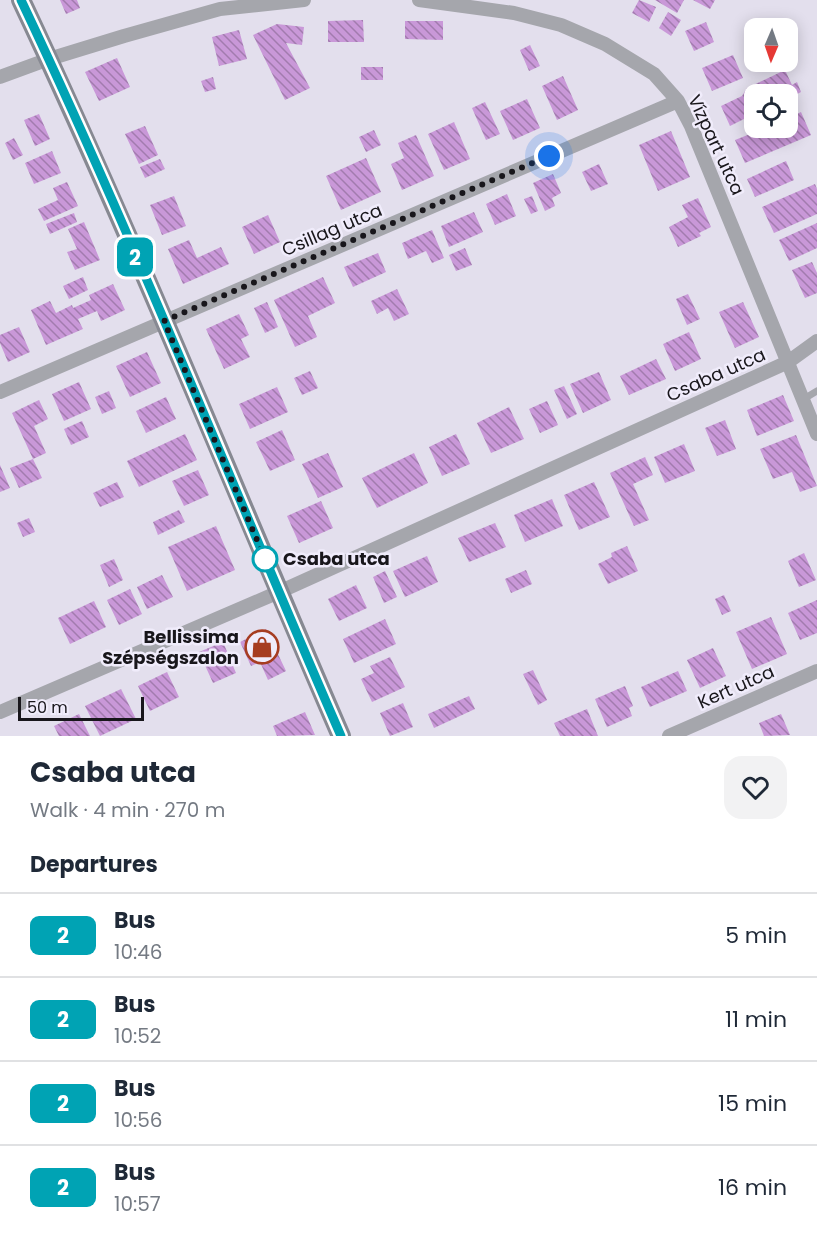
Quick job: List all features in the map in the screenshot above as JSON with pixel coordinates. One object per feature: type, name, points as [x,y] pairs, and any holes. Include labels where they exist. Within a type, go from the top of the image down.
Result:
[{"type":"street","points":[[21,0],[164,321],[341,736]]},
{"type":"street","points":[[0,78],[49,59],[220,9],[304,0]]},
{"type":"street","name":"Vízpart utca","points":[[419,0],[513,13],[561,25],[605,45],[654,74],[678,101],[691,126],[817,434]]},
{"type":"street","name":"Csillag utca","points":[[0,392],[678,101]]},
{"type":"street","name":"Csaba utca","points":[[0,712],[279,592],[788,362],[817,341]]},
{"type":"street","name":"Kert utca","points":[[669,736],[817,671]]},
{"type":"lane","points":[[802,400],[817,391]]},
{"type":"building","points":[[60,0],[77,0],[80,8],[66,14]]},
{"type":"building","points":[[639,0],[656,7],[649,22],[632,13]]},
{"type":"building","points":[[655,0],[684,0],[677,13]]},
{"type":"building","points":[[693,0],[715,0],[710,9]]},
{"type":"building","points":[[668,12],[681,20],[671,36],[659,28]]},
{"type":"building","points":[[363,20],[364,42],[328,42],[328,21]]},
{"type":"building","points":[[405,21],[443,21],[443,40],[405,39]]},
{"type":"building","points":[[706,22],[714,42],[694,51],[685,31]]},
{"type":"building","points":[[277,24],[304,27],[302,45],[286,43],[310,88],[285,100],[253,35]]},
{"type":"building","points":[[239,30],[247,59],[219,66],[212,37]]},
{"type":"building","points":[[530,45],[540,66],[529,71],[520,50]]},
{"type":"building","points":[[733,55],[743,78],[712,91],[702,68]]},
{"type":"building","points":[[117,58],[130,87],[99,101],[85,72]]},
{"type":"building","points":[[361,67],[383,67],[383,80],[361,80]]},
{"type":"building","points":[[781,72],[786,72],[792,84],[755,84]]},
{"type":"building","points":[[563,76],[578,110],[557,120],[542,86]]},
{"type":"building","points":[[213,77],[216,89],[205,92],[201,81]]},
{"type":"building","points":[[744,93],[744,119],[730,126],[721,106]]},
{"type":"building","points":[[527,99],[540,128],[513,140],[500,111]]},
{"type":"building","points":[[485,102],[500,134],[486,140],[472,108]]},
{"type":"building","points":[[801,112],[811,135],[745,163],[735,140],[744,136],[798,138],[798,113]]},
{"type":"building","points":[[39,114],[50,139],[35,146],[24,120]]},
{"type":"building","points":[[454,122],[470,159],[444,170],[428,134]]},
{"type":"building","points":[[145,126],[158,155],[139,164],[125,134]]},
{"type":"building","points":[[374,130],[381,145],[366,152],[359,137]]},
{"type":"building","points":[[671,131],[690,177],[658,191],[639,145]]},
{"type":"building","points":[[416,135],[434,176],[402,190],[391,164],[404,158],[398,143]]},
{"type":"building","points":[[14,138],[23,155],[13,160],[5,143]]},
{"type":"building","points":[[52,151],[61,173],[34,184],[25,163]]},
{"type":"building","points":[[366,158],[381,192],[341,210],[326,176]]},
{"type":"building","points":[[160,159],[165,169],[145,178],[140,167]]},
{"type":"building","points":[[786,161],[794,180],[755,197],[747,179]]},
{"type":"building","points":[[599,164],[608,184],[591,191],[582,172]]},
{"type":"building","points":[[553,174],[561,193],[552,198],[555,206],[545,211],[533,183]]},
{"type":"building","points":[[67,182],[78,206],[44,221],[38,209],[58,200],[53,188]]},
{"type":"building","points":[[815,184],[817,214],[774,233],[762,207]]},
{"type":"building","points":[[507,194],[516,216],[495,225],[486,204]]},
{"type":"building","points":[[174,196],[186,226],[162,235],[150,205]]},
{"type":"building","points":[[532,196],[538,211],[531,214],[524,199]]},
{"type":"building","points":[[698,198],[711,227],[699,233],[701,236],[678,247],[669,227],[688,217],[682,205]]},
{"type":"building","points":[[474,212],[483,232],[449,247],[441,226]]},
{"type":"building","points":[[74,213],[77,222],[50,234],[46,224]]},
{"type":"building","points":[[268,215],[280,242],[254,254],[242,227]]},
{"type":"building","points":[[84,222],[100,260],[75,270],[67,252],[77,249],[68,229]]},
{"type":"building","points":[[817,223],[817,248],[789,261],[779,240]]},
{"type":"building","points":[[432,230],[444,258],[432,263],[426,251],[408,259],[402,243]]},
{"type":"building","points":[[189,240],[197,258],[221,247],[229,264],[183,284],[168,249]]},
{"type":"building","points":[[465,248],[472,265],[456,271],[449,255]]},
{"type":"building","points":[[378,253],[386,272],[353,287],[344,267]]},
{"type":"building","points":[[812,262],[817,273],[817,293],[805,298],[792,270]]},
{"type":"building","points":[[83,277],[88,290],[69,299],[63,286]]},
{"type":"building","points":[[323,277],[335,303],[308,316],[317,337],[295,347],[274,300]]},
{"type":"building","points":[[113,284],[125,310],[101,321],[97,311],[78,319],[83,329],[46,345],[31,310],[50,301],[56,313],[72,305],[73,308],[91,300],[89,295]]},
{"type":"building","points":[[397,289],[409,314],[394,321],[388,308],[377,314],[371,301]]},
{"type":"building","points":[[688,294],[700,319],[687,325],[676,299]]},
{"type":"building","points":[[267,302],[278,327],[265,333],[254,308]]},
{"type":"building","points":[[743,302],[759,337],[735,348],[719,312]]},
{"type":"building","points":[[239,314],[249,335],[241,339],[250,357],[224,369],[206,329]]},
{"type":"building","points":[[19,327],[30,352],[8,362],[0,343],[0,335]]},
{"type":"building","points":[[689,332],[701,359],[675,371],[663,344]]},
{"type":"building","points":[[147,352],[161,383],[130,397],[116,366]]},
{"type":"building","points":[[656,359],[666,379],[629,395],[620,376]]},
{"type":"building","points":[[310,371],[318,388],[302,395],[294,378]]},
{"type":"building","points":[[599,372],[611,400],[583,413],[570,384]]},
{"type":"building","points":[[79,382],[91,409],[64,421],[52,394]]},
{"type":"building","points":[[564,386],[577,414],[567,419],[554,390]]},
{"type":"building","points":[[277,387],[288,412],[250,429],[239,404]]},
{"type":"building","points":[[109,391],[116,408],[102,414],[95,397]]},
{"type":"building","points":[[783,395],[794,421],[757,436],[747,410]]},
{"type":"building","points":[[166,397],[176,419],[146,433],[136,411]]},
{"type":"building","points":[[39,400],[48,419],[34,426],[46,453],[33,459],[12,413]]},
{"type":"building","points":[[547,401],[558,425],[540,433],[529,409]]},
{"type":"building","points":[[509,407],[524,439],[491,453],[477,423]]},
{"type":"building","points":[[725,420],[736,449],[717,456],[705,428]]},
{"type":"building","points":[[82,421],[89,437],[71,445],[64,429]]},
{"type":"building","points":[[282,430],[295,460],[270,471],[256,442]]},
{"type":"building","points":[[185,434],[197,460],[139,487],[127,461]]},
{"type":"building","points":[[456,434],[470,464],[442,476],[429,447]]},
{"type":"building","points":[[796,435],[817,486],[800,492],[792,472],[773,479],[760,449]]},
{"type":"building","points":[[684,444],[695,471],[665,483],[654,457]]},
{"type":"building","points":[[328,453],[343,487],[318,498],[302,464]]},
{"type":"building","points":[[414,453],[428,483],[377,508],[362,478]]},
{"type":"building","points":[[645,457],[653,475],[633,484],[649,520],[634,526],[610,473]]},
{"type":"building","points":[[33,459],[42,478],[19,488],[10,468]]},
{"type":"building","points":[[0,465],[10,488],[0,492]]},
{"type":"building","points":[[198,470],[209,495],[184,506],[172,481]]},
{"type":"building","points":[[117,482],[124,497],[100,507],[93,493]]},
{"type":"building","points":[[594,482],[610,517],[579,530],[564,495]]},
{"type":"building","points":[[552,499],[563,526],[525,542],[514,515]]},
{"type":"building","points":[[321,501],[333,528],[299,543],[287,516]]},
{"type":"building","points":[[179,510],[185,522],[158,535],[153,522]]},
{"type":"building","points":[[29,518],[35,532],[23,537],[17,523]]},
{"type":"building","points":[[495,523],[506,547],[469,562],[458,538]]},
{"type":"building","points":[[216,526],[235,570],[187,591],[168,547]]},
{"type":"building","points":[[627,546],[638,571],[608,584],[598,564],[612,557],[611,553]]},
{"type":"building","points":[[804,553],[816,580],[799,587],[788,561]]},
{"type":"building","points":[[427,556],[438,582],[405,597],[393,571]]},
{"type":"building","points":[[114,559],[123,580],[109,587],[100,565]]},
{"type":"building","points":[[526,570],[532,584],[511,593],[505,579]]},
{"type":"building","points":[[385,571],[397,597],[384,603],[373,577]]},
{"type":"building","points":[[162,575],[173,597],[147,609],[137,587]]},
{"type":"building","points":[[356,585],[367,608],[339,621],[328,599]]},
{"type":"building","points":[[130,589],[142,614],[119,625],[107,600]]},
{"type":"building","points":[[724,595],[731,611],[722,615],[715,599]]},
{"type":"building","points":[[817,600],[817,633],[800,640],[788,613]]},
{"type":"building","points":[[94,601],[106,627],[70,644],[58,618]]},
{"type":"building","points":[[771,617],[787,654],[752,669],[736,632]]},
{"type":"building","points":[[385,619],[396,644],[354,663],[343,639]]},
{"type":"building","points":[[266,629],[286,671],[268,680],[260,662],[251,666],[240,642]]},
{"type":"building","points":[[223,642],[236,673],[213,683],[199,652]]},
{"type":"building","points":[[713,648],[726,676],[700,688],[687,660]]},
{"type":"building","points":[[390,657],[405,687],[372,702],[361,679],[374,673],[370,666]]},
{"type":"building","points":[[533,670],[547,700],[538,705],[523,674]]},
{"type":"building","points":[[678,671],[687,691],[650,707],[641,687]]},
{"type":"building","points":[[167,672],[179,697],[150,711],[138,686]]},
{"type":"building","points":[[625,686],[633,706],[629,708],[632,716],[607,727],[595,699]]},
{"type":"building","points":[[121,689],[136,719],[100,736],[85,706]]},
{"type":"building","points":[[469,696],[475,709],[434,728],[428,714]]},
{"type":"building","points":[[403,703],[413,727],[390,736],[380,713]]},
{"type":"building","points":[[587,709],[598,736],[560,736],[554,723]]},
{"type":"building","points":[[305,712],[315,735],[277,736],[273,726]]},
{"type":"building","points":[[79,714],[90,736],[59,736],[54,726]]},
{"type":"building","points":[[781,714],[790,735],[764,736],[759,723]]},
{"type":"bus line","name":"2","points":[[21,0],[164,321],[341,736]]},
{"type":"place","name":"Csaba utca","points":[[265,559]]},
{"type":"place","name":"Bellissima Szépségszalon","points":[[262,647]]},
{"type":"route","points":[[265,559],[164,321],[549,156]]}]
